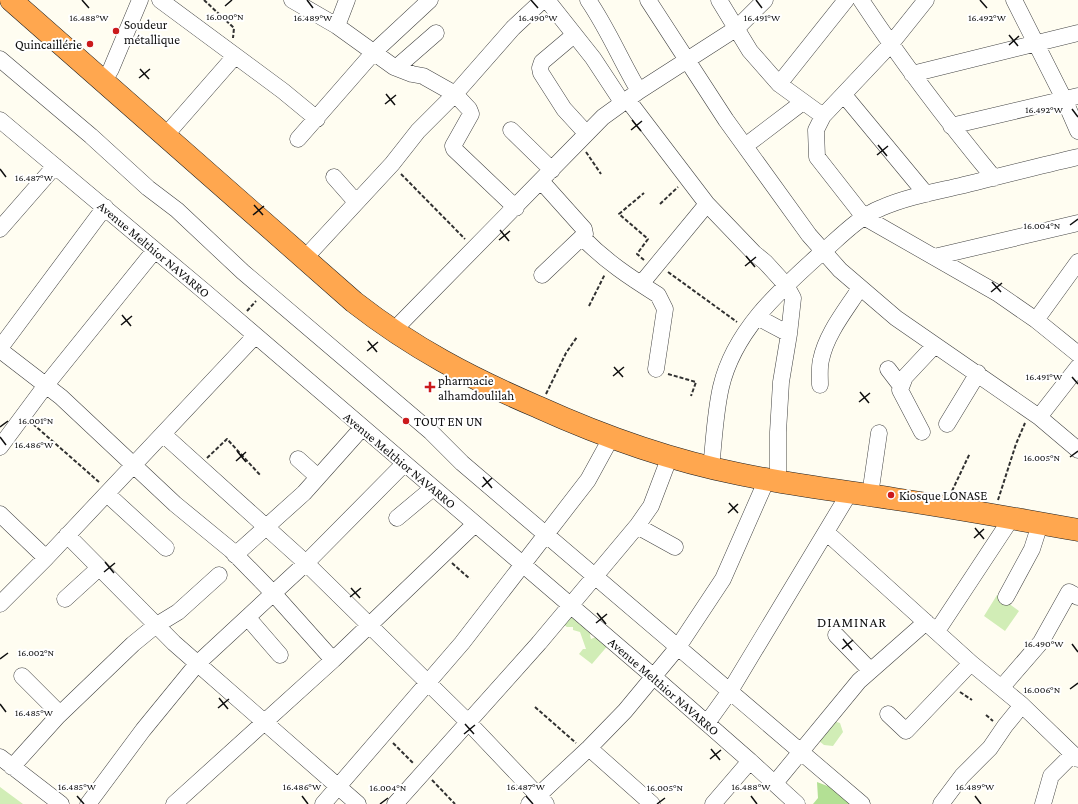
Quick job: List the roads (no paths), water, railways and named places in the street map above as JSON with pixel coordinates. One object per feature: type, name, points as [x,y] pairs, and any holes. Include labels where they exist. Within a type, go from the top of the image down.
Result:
[{"type":"highway","points":[[11,0],[354,302],[393,331],[456,369],[539,408],[610,438],[711,468],[772,480],[1078,530]]},
{"type":"street","points":[[104,81],[111,69],[140,0]]},
{"type":"street","points":[[160,0],[283,91],[317,119]]},
{"type":"street","points":[[292,0],[337,26],[397,67],[412,74],[423,76],[455,94],[469,109],[471,114],[453,146],[454,149],[516,208]]},
{"type":"street","points":[[337,26],[347,0]]},
{"type":"street","points":[[298,139],[374,52],[430,0]]},
{"type":"street","points":[[304,259],[392,164],[418,130],[455,94],[512,28],[543,0]]},
{"type":"street","points":[[164,435],[306,563],[468,724],[537,801],[587,750],[654,677],[678,647],[723,579],[772,480],[778,432],[781,382],[793,298],[786,285],[707,204],[629,98],[574,35],[547,0]]},
{"type":"street","points":[[588,0],[600,18],[628,73],[629,98]]},
{"type":"street","points":[[648,0],[686,60],[745,146],[823,252],[860,288],[935,345],[978,373],[1035,414],[1078,450]]},
{"type":"street","points":[[719,0],[750,51],[778,84],[823,116]]},
{"type":"street","points":[[393,331],[516,208],[582,137],[629,98],[737,28],[765,0]]},
{"type":"street","points":[[778,84],[846,0]]},
{"type":"street","points":[[861,0],[890,45],[994,178]]},
{"type":"street","points":[[926,0],[890,45],[823,116],[816,130],[817,157],[864,217],[997,293],[1036,320],[1078,354]]},
{"type":"street","points":[[1014,0],[1036,43],[1071,98],[1078,131]]},
{"type":"street","points":[[912,74],[1078,33]]},
{"type":"street","points":[[397,67],[436,34]]},
{"type":"street","points":[[574,35],[542,62],[540,68],[541,73],[582,137]]},
{"type":"street","points":[[165,136],[231,53]]},
{"type":"street","points":[[0,59],[91,136],[148,188],[177,210],[212,245],[265,291],[431,432],[462,463],[546,533],[862,804]]},
{"type":"street","points":[[844,95],[926,194]]},
{"type":"street","points":[[952,126],[1071,98]]},
{"type":"street","points":[[745,146],[803,102]]},
{"type":"street","name":"Avenue Melthior NAVARRO","points":[[0,120],[105,207],[654,677],[797,804]]},
{"type":"street","points":[[511,130],[586,232],[542,275]]},
{"type":"street","points":[[711,468],[721,386],[735,351],[757,317],[786,285],[864,217],[880,208],[926,194],[1078,157]]},
{"type":"street","points":[[0,229],[55,166]]},
{"type":"street","points":[[334,177],[356,202]]},
{"type":"street","points":[[641,284],[707,204]]},
{"type":"street","points":[[105,207],[0,349],[46,385],[135,465],[175,504],[235,554],[274,594],[333,660]]},
{"type":"street","points":[[934,257],[1078,223]]},
{"type":"street","points":[[582,237],[610,264],[658,295],[665,308],[656,369]]},
{"type":"street","points":[[0,447],[46,385],[155,250]]},
{"type":"street","points":[[1036,320],[1078,262]]},
{"type":"street","points":[[820,385],[823,351],[860,288]]},
{"type":"street","points":[[757,317],[789,334]]},
{"type":"street","points":[[0,604],[164,435],[255,336]]},
{"type":"street","points":[[922,432],[900,390],[905,377],[935,345]]},
{"type":"street","points":[[888,369],[901,386]]},
{"type":"street","points":[[1035,414],[1077,369]]},
{"type":"street","points":[[946,424],[978,373]]},
{"type":"street","points":[[235,554],[304,493],[362,428]]},
{"type":"street","points":[[707,723],[730,691],[826,532],[860,494],[879,433]]},
{"type":"street","points":[[323,804],[462,643],[521,564],[588,480],[610,438]]},
{"type":"street","points":[[395,804],[468,724],[596,577],[637,526],[650,506],[670,456]]},
{"type":"street","points":[[298,459],[318,476]]},
{"type":"street","points":[[88,804],[143,730],[197,664],[274,594],[404,464]]},
{"type":"street","points":[[398,518],[433,488]]},
{"type":"street","points":[[108,493],[166,548]]},
{"type":"street","points":[[0,514],[46,558]]},
{"type":"street","points":[[775,783],[859,681],[870,670],[932,626],[1003,517]]},
{"type":"street","points":[[174,804],[333,660],[475,524]]},
{"type":"street","points":[[1006,597],[1032,549],[1040,524]]},
{"type":"street","points":[[637,526],[675,547]]},
{"type":"street","points":[[826,532],[932,626],[971,663],[1022,705],[1076,756],[1051,776],[1043,804]]},
{"type":"street","points":[[67,535],[155,626],[358,804]]},
{"type":"street","points":[[65,599],[99,568]]},
{"type":"street","points":[[61,804],[6,762],[60,714],[133,644],[155,626],[178,612],[219,575]]},
{"type":"street","points":[[1002,688],[1041,642],[1069,592],[1076,592]]},
{"type":"street","points":[[248,618],[280,655]]},
{"type":"street","points":[[836,635],[870,670]]},
{"type":"street","points":[[888,714],[906,731],[971,663]]},
{"type":"street","points":[[22,676],[60,714]]},
{"type":"street","points":[[941,804],[962,776],[990,748],[1022,705]]},
{"type":"street","points":[[587,750],[652,804]]},
{"type":"street","points":[[713,804],[750,761]]},
{"type":"place","name":"Soudeur métallique","points":[[116,31]]},
{"type":"place","name":"Quincaillérie","points":[[90,44]]},
{"type":"place","name":"pharmacie alhamdoulilah","points":[[430,387]]},
{"type":"place","name":"TOUT EN UN","points":[[406,421]]},
{"type":"place","name":"Kiosque LONASE","points":[[891,495]]},
{"type":"district","name":"DIAMINAR","points":[[852,622]]}]
